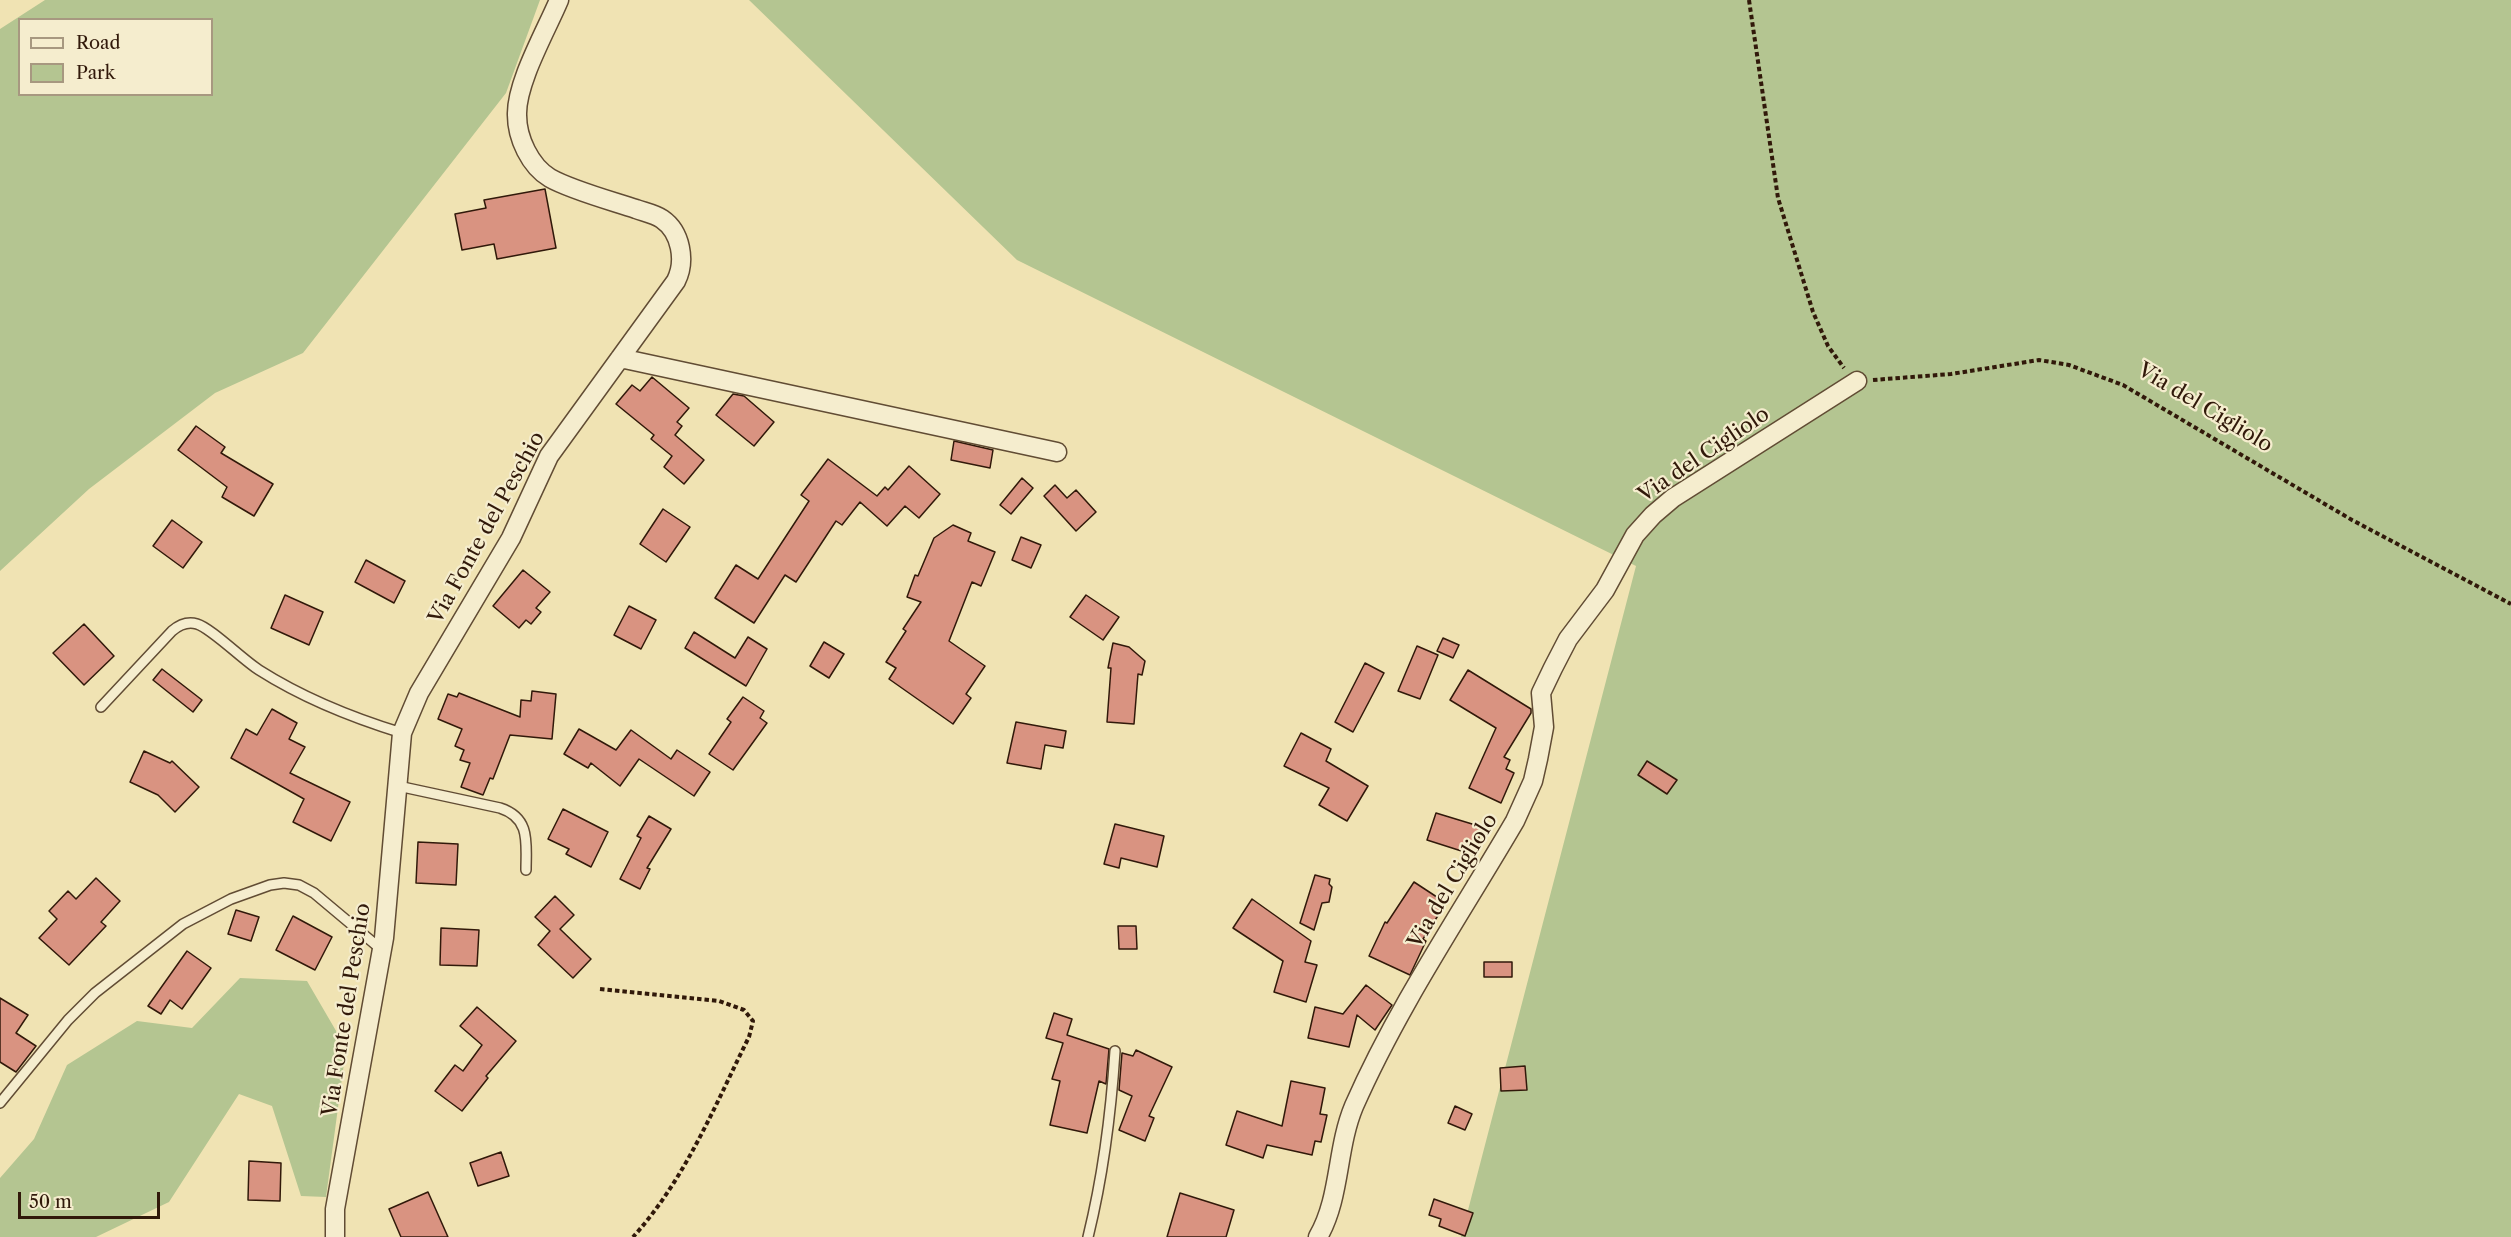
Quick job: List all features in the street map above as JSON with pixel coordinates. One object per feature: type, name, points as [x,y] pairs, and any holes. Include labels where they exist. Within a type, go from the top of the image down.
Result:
[{"type":"street","name":"Via Fonte del Peschio","points":[[335,1237],[335,1209],[382,950],[402,733],[419,693],[512,538],[544,465],[676,281],[681,269],[682,256],[675,236],[664,220],[551,178],[538,167],[522,142],[517,122],[518,99],[559,0]]},
{"type":"street","points":[[620,358],[1057,452]]},
{"type":"street","name":"Via del Cigliolo","points":[[1318,1237],[1330,1213],[1342,1141],[1359,1096],[1390,1032],[1515,821],[1528,793],[1544,735],[1541,693],[1568,639],[1605,590],[1628,545],[1653,515],[1680,494],[1857,381]]},
{"type":"lane","points":[[101,707],[172,632],[183,624],[190,623],[204,627],[245,661],[276,681],[358,719],[402,733]]},
{"type":"lane","points":[[398,786],[500,808],[514,814],[523,825],[525,833],[526,870]]},
{"type":"lane","points":[[0,1103],[68,1020],[94,993],[183,924],[231,899],[270,885],[284,883],[298,885],[314,893],[382,950]]},
{"type":"lane","points":[[1088,1237],[1100,1185],[1115,1051]]},
{"type":"path","points":[[1749,0],[1767,114],[1775,187],[1813,312],[1833,354],[1857,381]]},
{"type":"path","name":"Via del Cigliolo","points":[[1857,381],[1951,374],[2039,360],[2069,364],[2123,385],[2352,520],[2511,604]]},
{"type":"path","points":[[600,989],[730,1003],[744,1010],[753,1021],[749,1037],[677,1178],[654,1212],[633,1237]]},
{"type":"green space","points":[[45,0],[540,0],[506,93],[303,353],[215,393],[89,489],[0,571],[0,29]]},
{"type":"green space","points":[[749,0],[2511,0],[2511,1237],[1461,1237],[1636,566],[1017,260]]},
{"type":"green space","points":[[240,978],[307,981],[346,1048],[326,1197],[301,1196],[272,1106],[239,1094],[169,1202],[96,1237],[0,1237],[0,1178],[34,1139],[67,1065],[137,1021],[192,1028]]},
{"type":"building","points":[[545,189],[556,248],[497,259],[494,244],[462,250],[455,214],[486,208],[484,200]]},
{"type":"building","points":[[652,377],[689,408],[677,422],[682,426],[675,435],[704,460],[684,484],[664,467],[672,456],[651,439],[654,435],[616,404],[632,385],[640,391]]},
{"type":"building","points":[[733,394],[744,396],[774,422],[754,446],[716,415]]},
{"type":"building","points":[[196,426],[225,447],[221,453],[273,484],[254,516],[222,497],[227,487],[178,450]]},
{"type":"building","points":[[954,441],[993,450],[990,468],[951,460]]},
{"type":"building","points":[[828,459],[877,496],[885,487],[888,490],[909,466],[940,494],[919,518],[905,506],[887,526],[860,502],[842,525],[836,521],[796,582],[785,575],[754,623],[715,598],[736,565],[758,579],[809,501],[801,495]]},
{"type":"building","points":[[1022,478],[1033,488],[1011,514],[1000,505]]},
{"type":"building","points":[[1055,485],[1067,498],[1076,490],[1096,512],[1076,531],[1044,496]]},
{"type":"building","points":[[663,509],[690,527],[666,562],[640,544]]},
{"type":"building","points":[[172,520],[202,542],[183,568],[153,546]]},
{"type":"building","points":[[953,525],[971,533],[968,541],[995,552],[981,586],[972,582],[949,641],[985,666],[966,694],[971,698],[953,724],[889,679],[896,668],[886,662],[906,631],[903,629],[921,602],[907,597],[915,575],[918,576],[934,538]]},
{"type":"building","points":[[1021,537],[1041,545],[1031,568],[1012,560]]},
{"type":"building","points":[[366,560],[405,581],[394,603],[355,582]]},
{"type":"building","points":[[523,570],[550,592],[536,608],[541,612],[531,624],[526,620],[519,628],[493,606]]},
{"type":"building","points":[[285,595],[323,612],[309,645],[271,628]]},
{"type":"building","points":[[1086,595],[1119,617],[1103,640],[1070,617]]},
{"type":"building","points":[[629,606],[656,620],[641,649],[614,635]]},
{"type":"building","points":[[84,624],[114,656],[84,685],[53,653]]},
{"type":"building","points":[[694,632],[735,658],[748,637],[767,649],[746,686],[685,648]]},
{"type":"building","points":[[1443,638],[1459,645],[1453,658],[1437,651]]},
{"type":"building","points":[[824,642],[844,654],[829,678],[810,666]]},
{"type":"building","points":[[1113,643],[1129,647],[1145,661],[1142,675],[1138,674],[1134,724],[1107,722],[1111,668],[1108,668]]},
{"type":"building","points":[[1417,646],[1438,655],[1420,699],[1398,691]]},
{"type":"building","points":[[1365,663],[1384,673],[1353,732],[1335,722]]},
{"type":"building","points":[[162,669],[202,700],[193,712],[153,680]]},
{"type":"building","points":[[1468,670],[1531,709],[1531,713],[1504,757],[1510,760],[1506,769],[1514,773],[1501,803],[1469,788],[1496,728],[1450,700]]},
{"type":"building","points":[[532,691],[556,694],[552,739],[510,735],[493,779],[490,778],[483,795],[461,787],[470,763],[460,760],[464,750],[455,746],[462,729],[438,719],[448,694],[457,697],[459,693],[520,717],[521,700],[531,701]]},
{"type":"building","points":[[743,697],[764,711],[760,718],[767,723],[733,770],[709,754],[731,722],[727,719]]},
{"type":"building","points":[[272,709],[297,723],[289,739],[305,747],[290,773],[350,802],[331,841],[293,822],[304,799],[231,758],[246,729],[257,735]]},
{"type":"building","points":[[1016,722],[1066,731],[1063,748],[1045,745],[1041,769],[1007,763]]},
{"type":"building","points":[[579,729],[616,750],[631,730],[671,759],[677,750],[710,772],[694,796],[639,759],[620,786],[591,763],[588,768],[564,754]]},
{"type":"building","points":[[1301,733],[1331,749],[1326,761],[1368,786],[1347,821],[1319,805],[1329,788],[1284,766]]},
{"type":"building","points":[[144,751],[170,763],[172,761],[199,787],[175,812],[158,795],[130,782]]},
{"type":"building","points":[[1647,761],[1677,780],[1667,794],[1638,775]]},
{"type":"building","points":[[563,809],[608,832],[591,867],[566,854],[569,849],[548,839]]},
{"type":"building","points":[[1436,813],[1482,827],[1474,855],[1427,840]]},
{"type":"building","points":[[649,816],[671,829],[647,868],[650,869],[640,889],[620,879],[641,838],[637,836]]},
{"type":"building","points":[[1115,824],[1164,836],[1157,867],[1121,858],[1119,868],[1104,864]]},
{"type":"building","points":[[418,842],[458,844],[456,885],[416,883]]},
{"type":"building","points":[[1315,875],[1330,879],[1329,884],[1332,887],[1329,902],[1322,903],[1314,930],[1300,923]]},
{"type":"building","points":[[96,878],[120,901],[101,922],[106,926],[69,965],[39,938],[57,919],[49,911],[68,891],[76,899]]},
{"type":"building","points":[[1414,882],[1446,903],[1423,939],[1426,941],[1410,975],[1369,956],[1385,922],[1387,923]]},
{"type":"building","points":[[555,896],[574,915],[560,929],[591,959],[573,978],[538,945],[550,931],[535,917]]},
{"type":"building","points":[[1252,899],[1311,941],[1305,962],[1317,965],[1306,1002],[1274,992],[1283,961],[1233,928]]},
{"type":"building","points":[[236,910],[259,917],[251,941],[228,934]]},
{"type":"building","points":[[293,916],[332,937],[315,970],[276,950]]},
{"type":"building","points":[[1118,926],[1136,926],[1137,949],[1119,949]]},
{"type":"building","points":[[441,928],[479,930],[477,966],[440,965]]},
{"type":"building","points":[[187,951],[211,968],[182,1009],[170,1000],[161,1014],[148,1006]]},
{"type":"building","points":[[1484,962],[1512,962],[1512,977],[1484,977]]},
{"type":"building","points":[[1366,985],[1392,1005],[1375,1030],[1357,1015],[1349,1047],[1308,1038],[1315,1007],[1343,1014]]},
{"type":"building","points":[[0,998],[28,1015],[16,1033],[36,1046],[16,1072],[0,1062]]},
{"type":"building","points":[[477,1007],[516,1041],[486,1076],[488,1078],[462,1111],[435,1091],[455,1065],[463,1071],[482,1045],[460,1026]]},
{"type":"building","points":[[1054,1013],[1072,1019],[1067,1035],[1109,1049],[1106,1084],[1099,1081],[1087,1133],[1050,1125],[1060,1081],[1052,1079],[1063,1043],[1046,1038]]},
{"type":"building","points":[[1136,1050],[1172,1067],[1149,1116],[1154,1118],[1145,1141],[1119,1130],[1132,1096],[1119,1090],[1122,1053],[1133,1056]]},
{"type":"building","points":[[1525,1066],[1527,1090],[1501,1091],[1500,1068]]},
{"type":"building","points":[[1291,1081],[1325,1088],[1320,1114],[1327,1115],[1321,1142],[1315,1141],[1312,1155],[1267,1145],[1263,1158],[1226,1145],[1237,1111],[1282,1126]]},
{"type":"building","points":[[1455,1106],[1472,1114],[1465,1130],[1448,1123]]},
{"type":"building","points":[[501,1152],[509,1176],[478,1186],[470,1163]]},
{"type":"building","points":[[249,1161],[281,1163],[280,1201],[248,1200]]},
{"type":"building","points":[[428,1192],[448,1237],[401,1237],[389,1209]]},
{"type":"building","points":[[1180,1193],[1234,1210],[1226,1237],[1167,1237]]},
{"type":"building","points":[[1434,1199],[1473,1213],[1465,1236],[1439,1226],[1441,1219],[1429,1215]]}]
